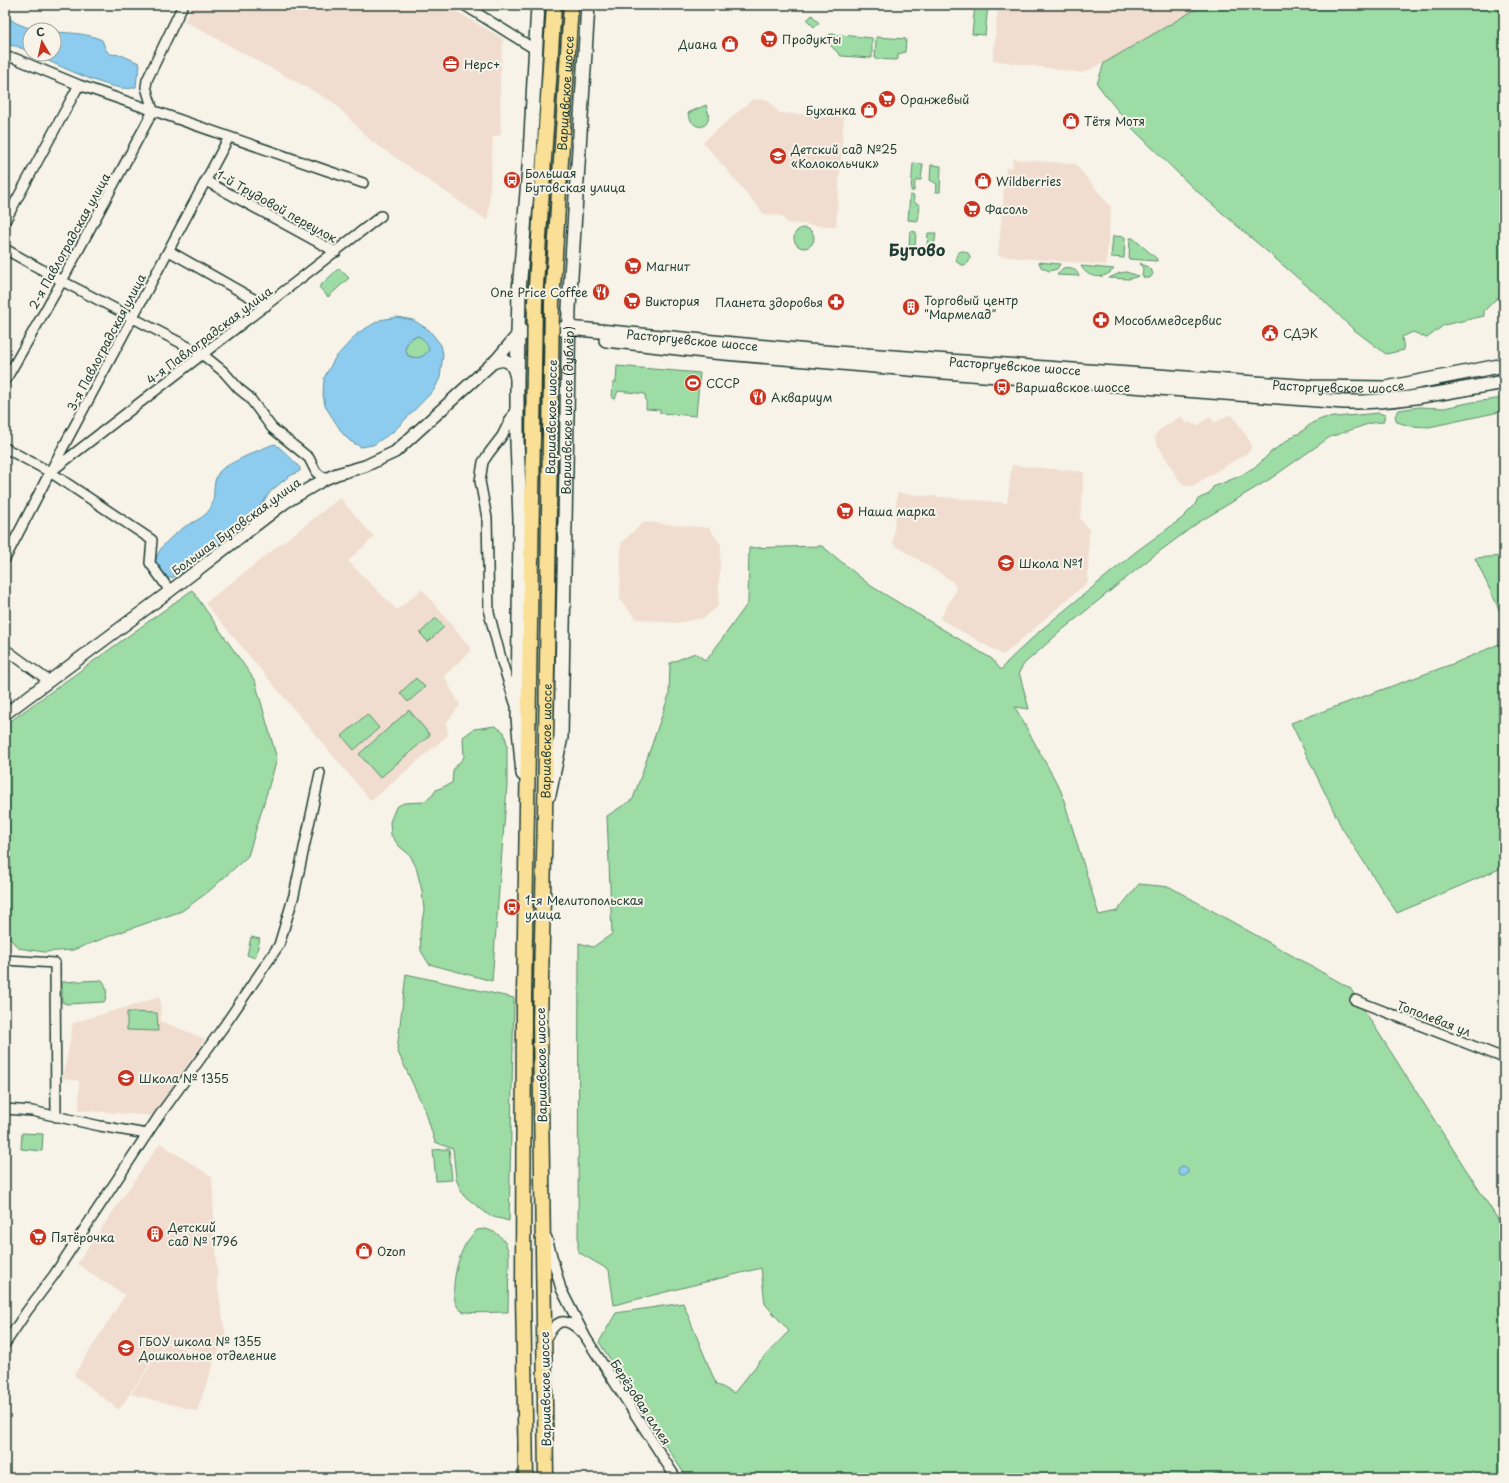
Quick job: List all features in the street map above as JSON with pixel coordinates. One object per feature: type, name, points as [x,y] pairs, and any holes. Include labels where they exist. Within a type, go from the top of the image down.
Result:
[{"type":"main road","points":[[527,814],[518,718],[520,520],[517,379],[519,291],[530,155],[538,5]]},
{"type":"main road","name":"Варшавское шоссе","points":[[526,1478],[523,1291],[524,996],[535,302],[554,5]]},
{"type":"main road","name":"Варшавское шоссе","points":[[546,1478],[540,1022],[545,814],[552,303],[572,5]]},
{"type":"main road","name":"Варшавское шоссе (дублёр)","points":[[545,814],[562,737],[568,332],[588,5]]},
{"type":"main road","points":[[518,334],[568,332]]},
{"type":"main road","name":"Расторгуевское шоссе","points":[[568,332],[1312,387],[1386,388],[1504,365]]},
{"type":"main road","name":"Расторгуевское шоссе","points":[[568,332],[809,361],[1152,389],[1344,402],[1369,403],[1403,399],[1504,382]]},
{"type":"street","points":[[153,111],[146,87],[147,80],[183,5]]},
{"type":"street","points":[[464,5],[536,50]]},
{"type":"street","points":[[5,58],[14,58],[79,85],[364,183]]},
{"type":"street","points":[[5,221],[79,85]]},
{"type":"street","name":"2-я Павлоградская улица","points":[[5,381],[62,281],[153,111]]},
{"type":"street","name":"3-я Павлоградская улица","points":[[5,559],[229,137]]},
{"type":"street","name":"1-й Трудовой переулок","points":[[206,181],[336,252]]},
{"type":"street","name":"4-я Павлоградская улица","points":[[50,472],[381,216]]},
{"type":"street","points":[[5,249],[62,281],[202,354],[224,372],[248,397],[272,428],[309,458],[316,472],[324,479]]},
{"type":"street","points":[[169,251],[266,306]]},
{"type":"street","name":"Большая Бутовская улица","points":[[5,714],[286,502],[324,479],[366,466],[395,452],[491,364],[518,334]]},
{"type":"street","points":[[491,364],[504,360],[510,363],[514,369],[517,379]]},
{"type":"street","points":[[517,405],[502,436],[483,462],[480,481],[481,493],[488,518],[489,613],[516,706],[518,718]]},
{"type":"street","points":[[5,448],[50,472],[152,540],[150,563],[170,591]]},
{"type":"street","points":[[5,649],[49,681]]},
{"type":"street","points":[[5,1344],[26,1311],[54,1275],[147,1134],[224,1026],[279,945],[294,895],[320,773]]},
{"type":"street","points":[[5,960],[55,963],[56,1116]]},
{"type":"street","name":"Тополевая ул","points":[[1355,1000],[1504,1058]]},
{"type":"street","points":[[5,1109],[32,1111],[100,1126],[147,1134]]},
{"type":"street","name":"Берёзовая аллея","points":[[543,1221],[561,1289],[568,1304],[586,1338],[676,1478]]},
{"type":"street","name":"Берёзовая аллея","points":[[545,1342],[551,1329],[563,1321],[569,1322],[586,1338]]},
{"type":"shaded area","points":[[194,5],[446,5],[503,39],[500,81],[501,135],[493,137],[488,221],[370,140],[333,102],[184,21]]},
{"type":"shaded area","points":[[998,5],[1203,5],[1104,63],[1082,73],[993,60]]},
{"type":"shaded area","name":"Детский сад №25 «Колокольчик»","points":[[753,99],[768,100],[779,113],[844,117],[836,227],[787,223],[782,216],[764,214],[703,142]]},
{"type":"shaded area","points":[[1013,159],[1075,164],[1111,207],[1106,265],[998,256],[1006,168],[1012,168]]},
{"type":"shaded area","points":[[1228,415],[1233,416],[1252,445],[1250,451],[1192,486],[1187,486],[1177,477],[1156,442],[1155,437],[1157,432],[1181,416],[1186,424],[1189,422],[1197,426],[1210,417],[1215,423]]},
{"type":"shaded area","name":"Школа №1","points":[[1012,465],[1084,472],[1080,518],[1089,530],[1088,582],[1003,655],[940,619],[956,589],[952,581],[893,544],[897,493],[1007,503]]},
{"type":"shaded area","points":[[340,498],[374,537],[348,561],[397,610],[422,589],[472,650],[444,676],[460,705],[446,723],[448,735],[371,801],[205,603]]},
{"type":"shaded area","points":[[644,522],[709,528],[721,545],[718,606],[704,618],[676,623],[637,619],[620,600],[621,543]]},
{"type":"shaded area","points":[[160,997],[161,1021],[205,1039],[153,1116],[79,1110],[79,1081],[63,1078],[73,1023]]},
{"type":"shaded area","points":[[160,1143],[212,1177],[218,1289],[226,1337],[216,1357],[166,1341],[119,1410],[74,1375],[125,1295],[77,1264]]},
{"type":"shaded area","points":[[166,1343],[215,1359],[197,1411],[131,1394]]},
{"type":"green space","points":[[975,5],[988,5],[985,35],[972,34]]},
{"type":"green space","points":[[1203,5],[1504,5],[1504,297],[1497,298],[1484,311],[1484,316],[1444,325],[1427,338],[1413,332],[1402,337],[1404,350],[1386,354],[1353,329],[1321,298],[1191,186],[1129,125],[1097,84],[1104,63]]},
{"type":"green space","points":[[812,15],[819,23],[814,27],[807,20]]},
{"type":"green space","points":[[831,34],[872,38],[872,58],[841,56],[826,41]]},
{"type":"green space","points":[[876,37],[906,39],[905,52],[898,54],[898,59],[895,60],[875,59]]},
{"type":"green space","points":[[706,105],[708,119],[706,124],[699,126],[694,124],[688,113]]},
{"type":"green space","points":[[913,163],[923,164],[921,180],[917,180],[915,182],[914,191],[911,191]]},
{"type":"green space","points":[[931,165],[941,166],[940,192],[936,192],[937,184],[930,180]]},
{"type":"green space","points":[[910,195],[914,196],[914,202],[920,205],[918,221],[908,220]]},
{"type":"green space","points":[[804,228],[811,231],[814,238],[811,245],[804,248],[797,245],[794,238],[797,231]]},
{"type":"green space","points":[[910,231],[916,232],[915,246],[909,245]]},
{"type":"green space","points":[[928,233],[936,233],[934,247],[927,246]]},
{"type":"green space","points":[[1113,236],[1125,237],[1124,258],[1111,257]]},
{"type":"green space","points":[[1130,238],[1133,238],[1157,259],[1157,261],[1129,259]]},
{"type":"green space","points":[[960,251],[966,251],[970,255],[970,261],[966,265],[960,265],[956,261],[956,255]]},
{"type":"green space","points":[[1039,262],[1060,264],[1057,269],[1049,271],[1041,267]]},
{"type":"green space","points":[[1140,263],[1151,269],[1153,274],[1150,278],[1144,278],[1142,275],[1143,269]]},
{"type":"green space","points":[[1081,266],[1114,269],[1106,275],[1092,276],[1088,274]]},
{"type":"green space","points":[[1068,267],[1073,269],[1079,276],[1057,275],[1063,268]]},
{"type":"green space","points":[[339,268],[349,278],[328,297],[319,287]]},
{"type":"green space","points":[[1126,272],[1139,276],[1129,279],[1109,278],[1120,273]]},
{"type":"green space","points":[[418,336],[422,338],[429,350],[425,355],[420,357],[408,356],[405,349],[407,343],[409,340]]},
{"type":"green space","points":[[617,366],[700,373],[696,416],[660,413],[660,410],[646,409],[645,394],[618,391],[615,399],[612,398],[613,382],[616,382]]},
{"type":"green space","points":[[1504,398],[1504,411],[1429,427],[1410,426],[1397,422],[1395,416],[1399,410],[1419,407],[1444,408]]},
{"type":"green space","points":[[1379,413],[1385,415],[1383,422],[1371,423],[1330,437],[1270,479],[1199,522],[1152,557],[1061,631],[1024,664],[1019,672],[1029,709],[1015,707],[1061,791],[1099,915],[1117,911],[1139,884],[1170,887],[1350,988],[1504,1229],[1504,1478],[687,1478],[599,1342],[616,1313],[683,1303],[716,1384],[734,1393],[760,1361],[789,1331],[765,1304],[761,1268],[614,1305],[609,1270],[578,1252],[579,943],[593,947],[612,934],[607,816],[633,799],[669,695],[670,663],[695,653],[706,661],[748,603],[749,548],[822,546],[871,586],[992,659],[1001,670],[1007,662],[1042,629],[1138,550],[1181,519],[1194,506],[1198,499],[1209,494],[1213,487],[1240,476],[1258,465],[1271,452],[1300,433],[1312,423],[1324,418]]},
{"type":"green space","points":[[1504,556],[1504,620],[1475,558]]},
{"type":"green space","points":[[192,590],[255,681],[277,759],[248,856],[208,892],[182,911],[73,950],[44,952],[18,948],[5,933],[5,725]]},
{"type":"green space","points":[[436,618],[444,627],[428,642],[420,633]]},
{"type":"green space","points":[[1504,643],[1504,867],[1397,913],[1342,828],[1291,723],[1455,663]]},
{"type":"green space","points":[[416,678],[425,687],[408,702],[400,693]]},
{"type":"green space","points":[[409,710],[430,735],[380,778],[359,754]]},
{"type":"green space","points":[[367,714],[379,728],[354,750],[342,736]]},
{"type":"green space","points":[[495,726],[504,732],[507,744],[507,786],[492,981],[429,964],[421,951],[420,933],[424,910],[422,891],[416,867],[410,855],[399,846],[391,835],[390,822],[396,807],[404,803],[423,802],[432,796],[436,790],[452,783],[453,770],[464,757],[463,737],[474,729]]},
{"type":"green space","points":[[251,937],[260,939],[255,958],[247,955]]},
{"type":"green space","points":[[406,974],[514,998],[509,1221],[490,1216],[463,1195],[456,1179],[453,1149],[435,1142],[425,1110],[397,1050]]},
{"type":"green space","points":[[102,980],[106,991],[104,1002],[66,1004],[62,1002],[62,982]]},
{"type":"green space","points":[[127,1012],[157,1013],[158,1031],[127,1030]]},
{"type":"green space","points":[[22,1133],[43,1134],[42,1151],[21,1149]]},
{"type":"green space","points":[[449,1149],[452,1180],[436,1181],[433,1150]]},
{"type":"green space","points":[[485,1229],[494,1232],[501,1237],[508,1249],[508,1312],[466,1312],[462,1311],[457,1306],[455,1299],[454,1280],[461,1253],[471,1236],[477,1230]]},
{"type":"water","points":[[5,15],[22,25],[22,49],[16,46],[5,45]]},
{"type":"water","points":[[62,33],[90,36],[102,40],[106,50],[110,54],[121,55],[139,63],[140,67],[136,87],[127,88],[115,87],[101,83],[51,62],[62,62]]},
{"type":"water","points":[[397,317],[413,320],[429,330],[441,345],[443,354],[440,378],[434,390],[394,431],[373,445],[361,447],[350,441],[343,434],[325,406],[323,394],[324,378],[335,358],[358,333],[380,320]],"holes":[[[418,336],[422,338],[429,350],[425,355],[420,357],[408,356],[405,349],[408,341]]]},
{"type":"water","points":[[275,444],[296,463],[300,468],[300,471],[288,477],[271,491],[253,516],[236,528],[208,555],[177,576],[166,579],[155,565],[158,553],[166,542],[176,533],[202,517],[211,508],[213,503],[215,481],[220,471],[246,456]]},
{"type":"water","points":[[1181,1166],[1185,1166],[1187,1167],[1187,1175],[1181,1176],[1178,1173],[1178,1169]]},
{"type":"place","name":"Продукты","points":[[769,39]]},
{"type":"place","name":"Диана","points":[[730,44]]},
{"type":"place","name":"Нерс+","points":[[451,64]]},
{"type":"place","name":"Оранжевый","points":[[887,99]]},
{"type":"place","name":"Буханка","points":[[869,110]]},
{"type":"place","name":"Тётя Мотя","points":[[1071,121]]},
{"type":"place","name":"Детский сад №25 «Колокольчик»","points":[[778,156]]},
{"type":"place","name":"Большая Бутовская улица","points":[[512,180]]},
{"type":"place","name":"Wildberries","points":[[983,181]]},
{"type":"place","name":"Фасоль","points":[[972,209]]},
{"type":"place","name":"Магнит","points":[[633,266]]},
{"type":"place","name":"One Price Coffee","points":[[601,292]]},
{"type":"place","name":"Виктория","points":[[632,301]]},
{"type":"place","name":"Планета здоровья","points":[[836,302]]},
{"type":"place","name":"Торговый центр \"Мармелад\"","points":[[911,307]]},
{"type":"place","name":"Мособлмедсервис","points":[[1101,320]]},
{"type":"place","name":"СДЭК","points":[[1270,333]]},
{"type":"place","name":"СССР","points":[[693,383]]},
{"type":"place","name":"Варшавское шоссе","points":[[1002,387]]},
{"type":"place","name":"Аквариум","points":[[758,397]]},
{"type":"place","name":"Наша марка","points":[[845,511]]},
{"type":"place","name":"Школа №1","points":[[1006,563]]},
{"type":"place","name":"1-я Мелитопольская улица","points":[[512,907]]},
{"type":"place","name":"Школа № 1355","points":[[126,1078]]},
{"type":"place","name":"Детский сад № 1796","points":[[155,1234]]},
{"type":"place","name":"Пятёрочка","points":[[38,1237]]},
{"type":"place","name":"Ozon","points":[[364,1251]]},
{"type":"place","name":"ГБОУ школа № 1355 Дошкольное отделение","points":[[126,1348]]},
{"type":"district","name":"Бутово","points":[[917,249]]}]
